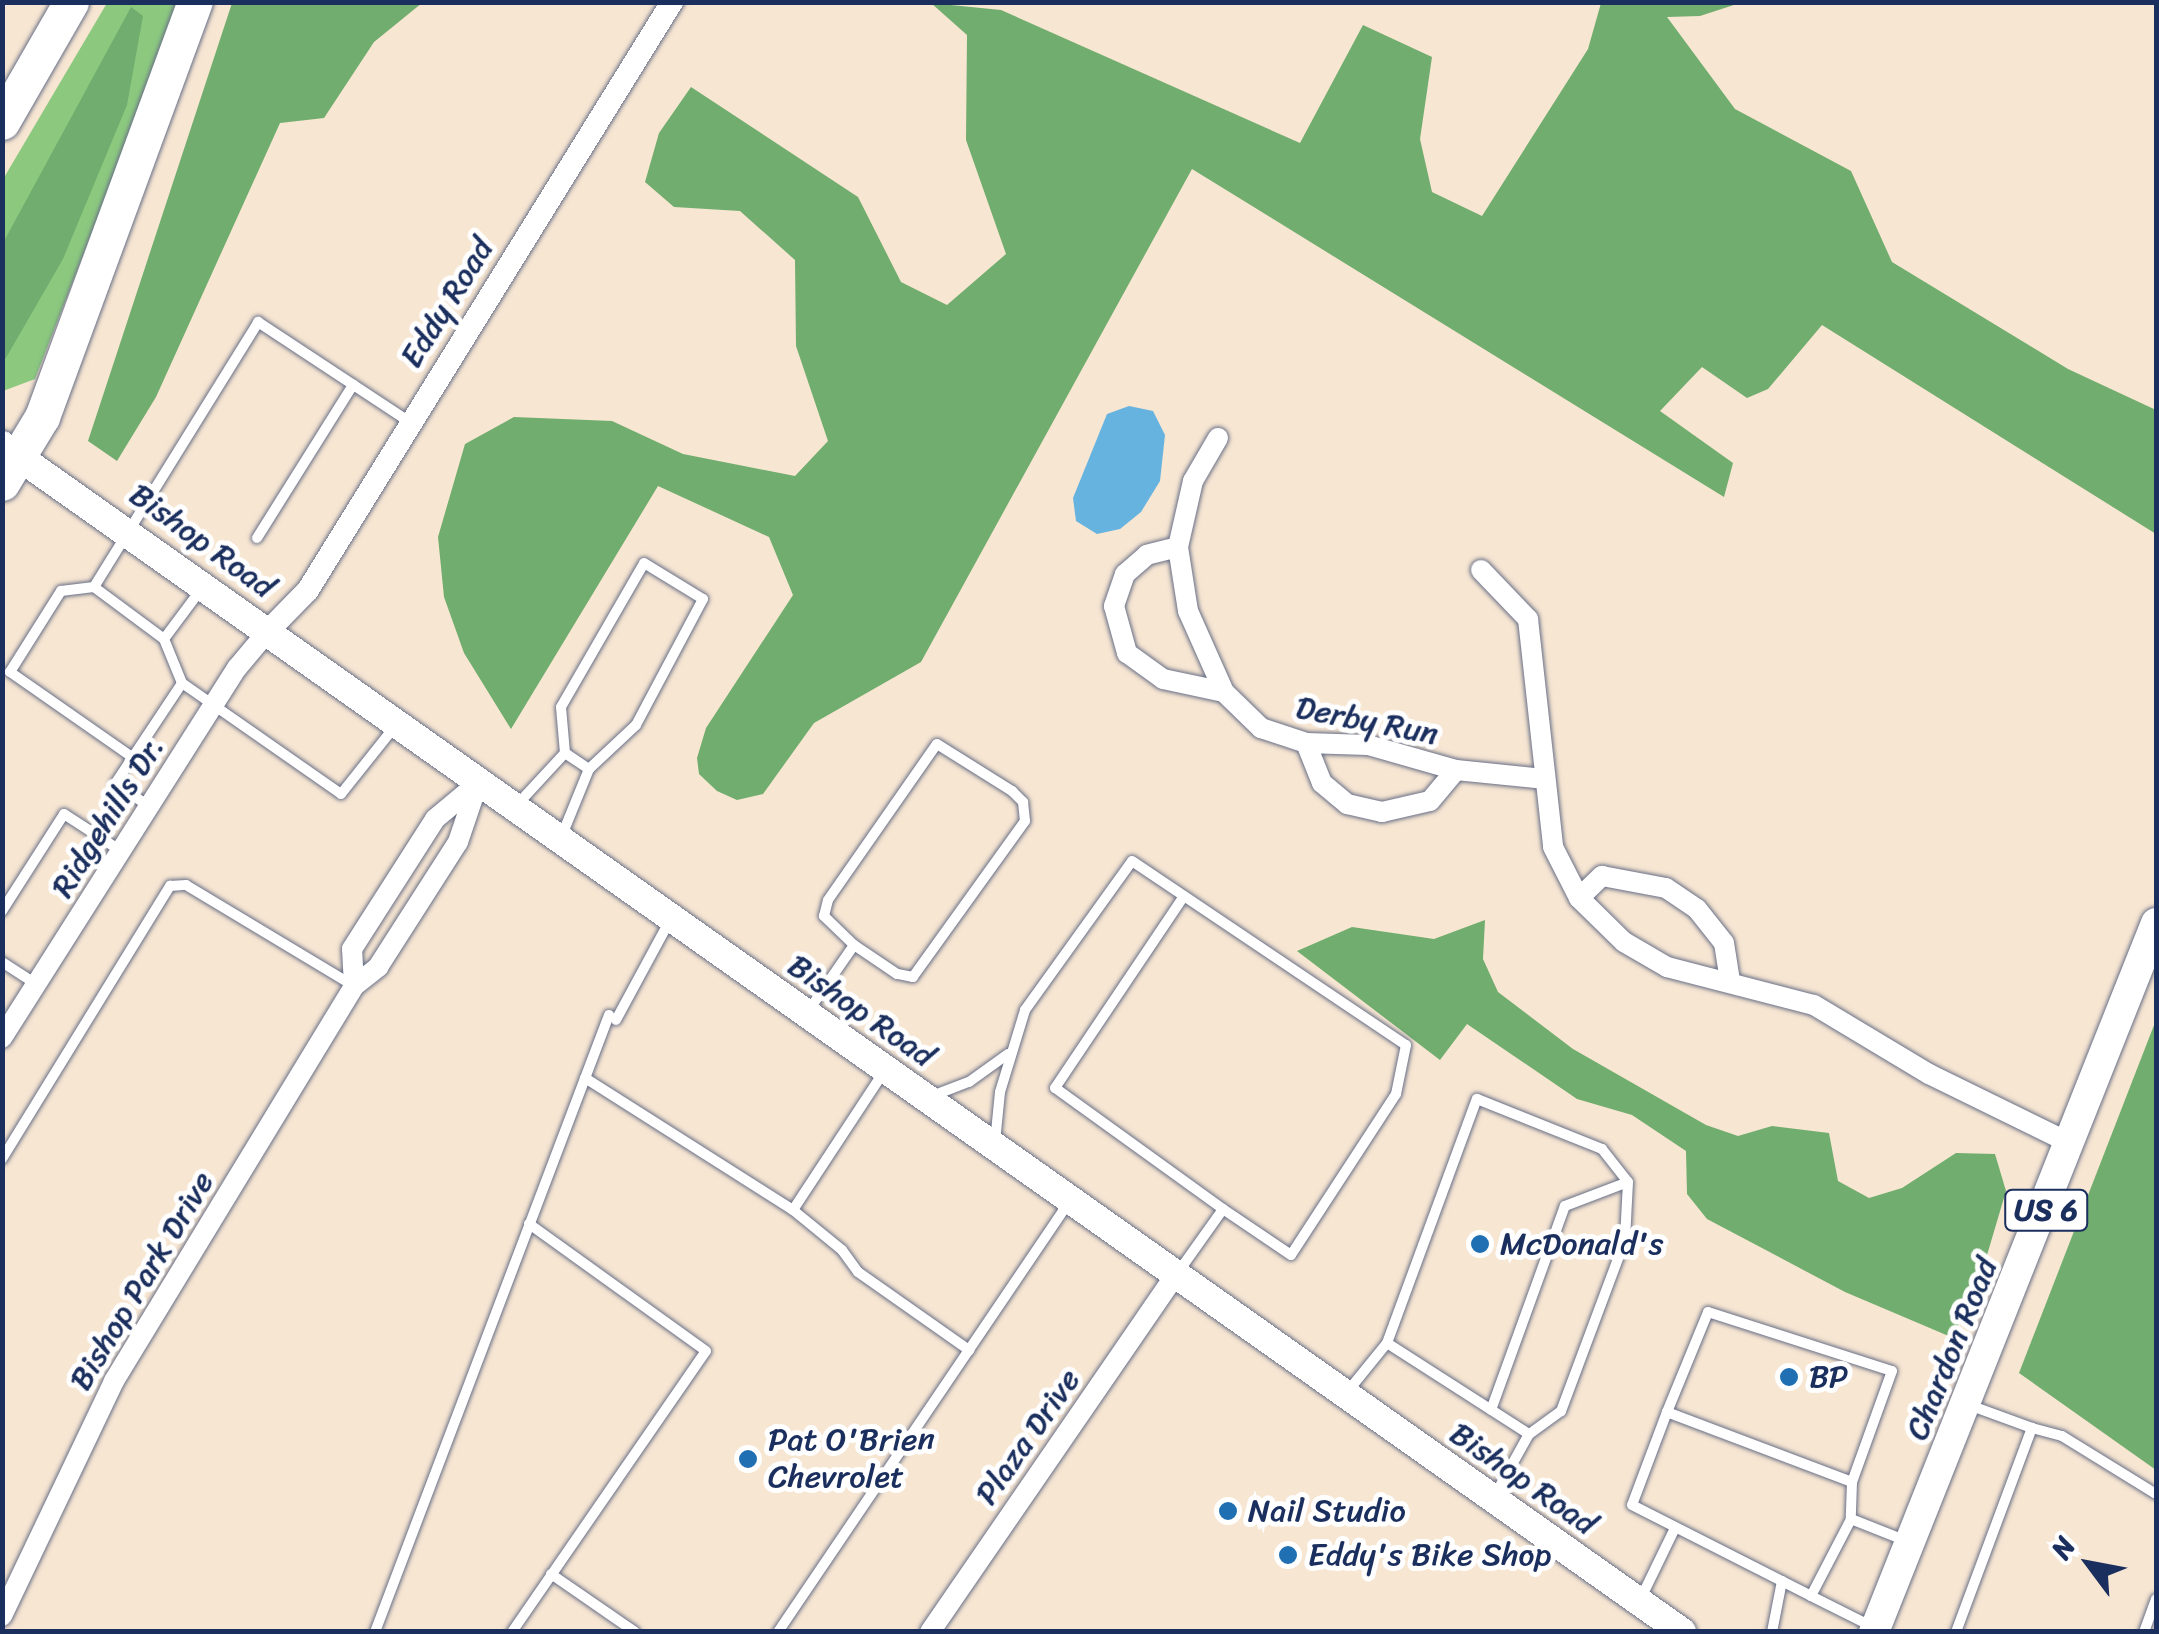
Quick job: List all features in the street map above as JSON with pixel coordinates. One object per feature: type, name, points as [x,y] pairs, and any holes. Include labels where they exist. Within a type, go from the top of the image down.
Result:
[{"type":"highway","points":[[2,122],[71,2]]},
{"type":"highway","points":[[9,462],[195,2]]},
{"type":"main road","name":"Bishop Road","points":[[9,462],[128,530],[478,783],[1682,1632]]},
{"type":"main road","name":"Chardon Road","points":[[1874,1630],[1968,1405],[2156,923]]},
{"type":"street","name":"Eddy Road","points":[[268,632],[308,590],[672,2]]},
{"type":"street","name":"Derby Run","points":[[1218,438],[1194,482],[1178,548],[1188,611],[1224,692],[1261,728],[1306,744],[1368,746],[1456,770],[1544,778]]},
{"type":"street","points":[[1178,548],[1148,555],[1125,574],[1114,606],[1127,653],[1164,679],[1224,692]]},
{"type":"street","points":[[1481,570],[1528,618],[1553,847],[1578,898],[1624,942],[1667,967],[1730,980],[1814,1005],[1929,1074],[2072,1144]]},
{"type":"street","name":"Ridgehills Dr.","points":[[2,1038],[213,707],[268,632]]},
{"type":"street","points":[[1306,744],[1322,783],[1347,804],[1382,812],[1430,801],[1456,770]]},
{"type":"street","name":"Bishop Park Drive","points":[[354,986],[352,949],[435,818],[478,783]]},
{"type":"street","name":"Bishop Park Drive","points":[[2,1616],[114,1381],[354,986],[378,967],[458,842],[478,783]]},
{"type":"street","points":[[1578,898],[1602,876],[1666,888],[1697,910],[1724,944],[1730,980]]},
{"type":"street","name":"Plaza Drive","points":[[930,1632],[1176,1276]]},
{"type":"lane","points":[[94,587],[258,322],[411,423]]},
{"type":"lane","points":[[257,538],[352,385]]},
{"type":"lane","points":[[514,808],[565,753],[561,707],[644,563],[703,598],[636,724],[589,769],[560,840]]},
{"type":"lane","points":[[164,639],[204,586]]},
{"type":"lane","points":[[132,757],[10,672],[61,591],[94,587],[164,639],[182,683],[341,794],[396,724]]},
{"type":"lane","points":[[150,807],[115,784],[182,683]]},
{"type":"lane","points":[[938,744],[1024,802],[1025,821],[928,965],[913,977],[897,974],[854,945],[824,916],[828,900],[938,744]]},
{"type":"lane","points":[[565,753],[589,769]]},
{"type":"lane","points":[[2,911],[64,814],[121,851]]},
{"type":"lane","points":[[994,1148],[1009,1054],[1025,1010],[1132,861],[1184,896],[1406,1046],[1396,1094],[1291,1255],[1055,1088],[1184,896]]},
{"type":"lane","points":[[2,1159],[170,886],[186,885],[354,986]]},
{"type":"lane","points":[[375,1632],[585,1078],[612,1018],[671,919]]},
{"type":"lane","points":[[806,1015],[854,945]]},
{"type":"lane","points":[[2,962],[36,984]]},
{"type":"lane","points":[[924,1099],[969,1082],[1009,1054]]},
{"type":"lane","points":[[793,1210],[885,1070]]},
{"type":"lane","points":[[585,1078],[793,1210],[842,1250],[858,1272],[969,1350]]},
{"type":"lane","points":[[1345,1396],[1387,1343],[1477,1099],[1602,1149],[1628,1182],[1626,1240],[1561,1411],[1529,1434],[1492,1500]]},
{"type":"lane","points":[[1491,1410],[1564,1206],[1628,1182]]},
{"type":"lane","points":[[778,1632],[1070,1201]]},
{"type":"lane","points":[[1176,1276],[1223,1209]]},
{"type":"lane","points":[[512,1632],[706,1350],[529,1224]]},
{"type":"lane","points":[[1811,1596],[1851,1518],[1852,1482],[1892,1371],[1708,1312],[1632,1505],[1874,1630]]},
{"type":"lane","points":[[1387,1343],[1529,1434]]},
{"type":"lane","points":[[1968,1405],[2062,1436],[2156,1494]]},
{"type":"lane","points":[[1667,1412],[1852,1482]]},
{"type":"lane","points":[[1956,1632],[2032,1428]]},
{"type":"lane","points":[[1851,1518],[1910,1542]]},
{"type":"lane","points":[[1639,1604],[1676,1528]]},
{"type":"lane","points":[[551,1574],[635,1632]]},
{"type":"lane","points":[[1772,1632],[1782,1581]]},
{"type":"lane","points":[[2144,1632],[2156,1599]]},
{"type":"green space","points":[[107,3],[181,3],[35,379],[3,391],[2,181]]},
{"type":"green space","points":[[232,3],[422,3],[374,42],[324,118],[280,123],[156,397],[117,461],[88,441]]},
{"type":"green space","points":[[931,3],[1001,10],[1300,143],[1363,25],[1432,57],[1420,139],[1432,192],[1482,216],[1588,49],[1601,3],[1740,3],[1700,16],[1667,17],[1735,109],[1851,171],[1892,262],[2068,369],[2156,410],[2156,534],[1822,325],[1768,389],[1747,398],[1702,367],[1660,411],[1733,463],[1724,497],[1192,169],[921,662],[814,723],[763,794],[737,800],[717,791],[699,774],[697,758],[706,728],[793,595],[769,537],[658,486],[511,729],[464,653],[444,597],[438,537],[465,444],[514,417],[612,421],[683,454],[795,476],[828,441],[796,346],[795,260],[740,211],[674,207],[645,182],[659,133],[691,87],[858,197],[901,282],[947,305],[1006,254],[966,140],[967,35]]},
{"type":"green space","points":[[131,7],[143,16],[127,105],[63,259],[3,363],[3,243]]},
{"type":"green space","points":[[1485,920],[1483,959],[1498,992],[1573,1049],[1706,1125],[1738,1136],[1772,1126],[1829,1133],[1838,1181],[1869,1198],[1902,1188],[1956,1153],[1995,1154],[2006,1191],[1974,1299],[1951,1337],[1845,1292],[1707,1219],[1687,1194],[1686,1151],[1632,1115],[1577,1099],[1467,1024],[1440,1060],[1297,951],[1352,927],[1434,939]]},
{"type":"green space","points":[[2156,1020],[2156,1470],[2019,1373]]},
{"type":"water","points":[[1129,406],[1153,411],[1165,435],[1160,481],[1141,512],[1120,529],[1097,534],[1076,521],[1073,498],[1107,414]]},
{"type":"place","name":"McDonald's","points":[[1480,1244]]},
{"type":"place","name":"BP","points":[[1789,1377]]},
{"type":"place","name":"Pat O'Brien Chevrolet","points":[[748,1459]]},
{"type":"place","name":"Nail Studio","points":[[1228,1511]]},
{"type":"place","name":"Eddy's Bike Shop","points":[[1288,1555]]}]
